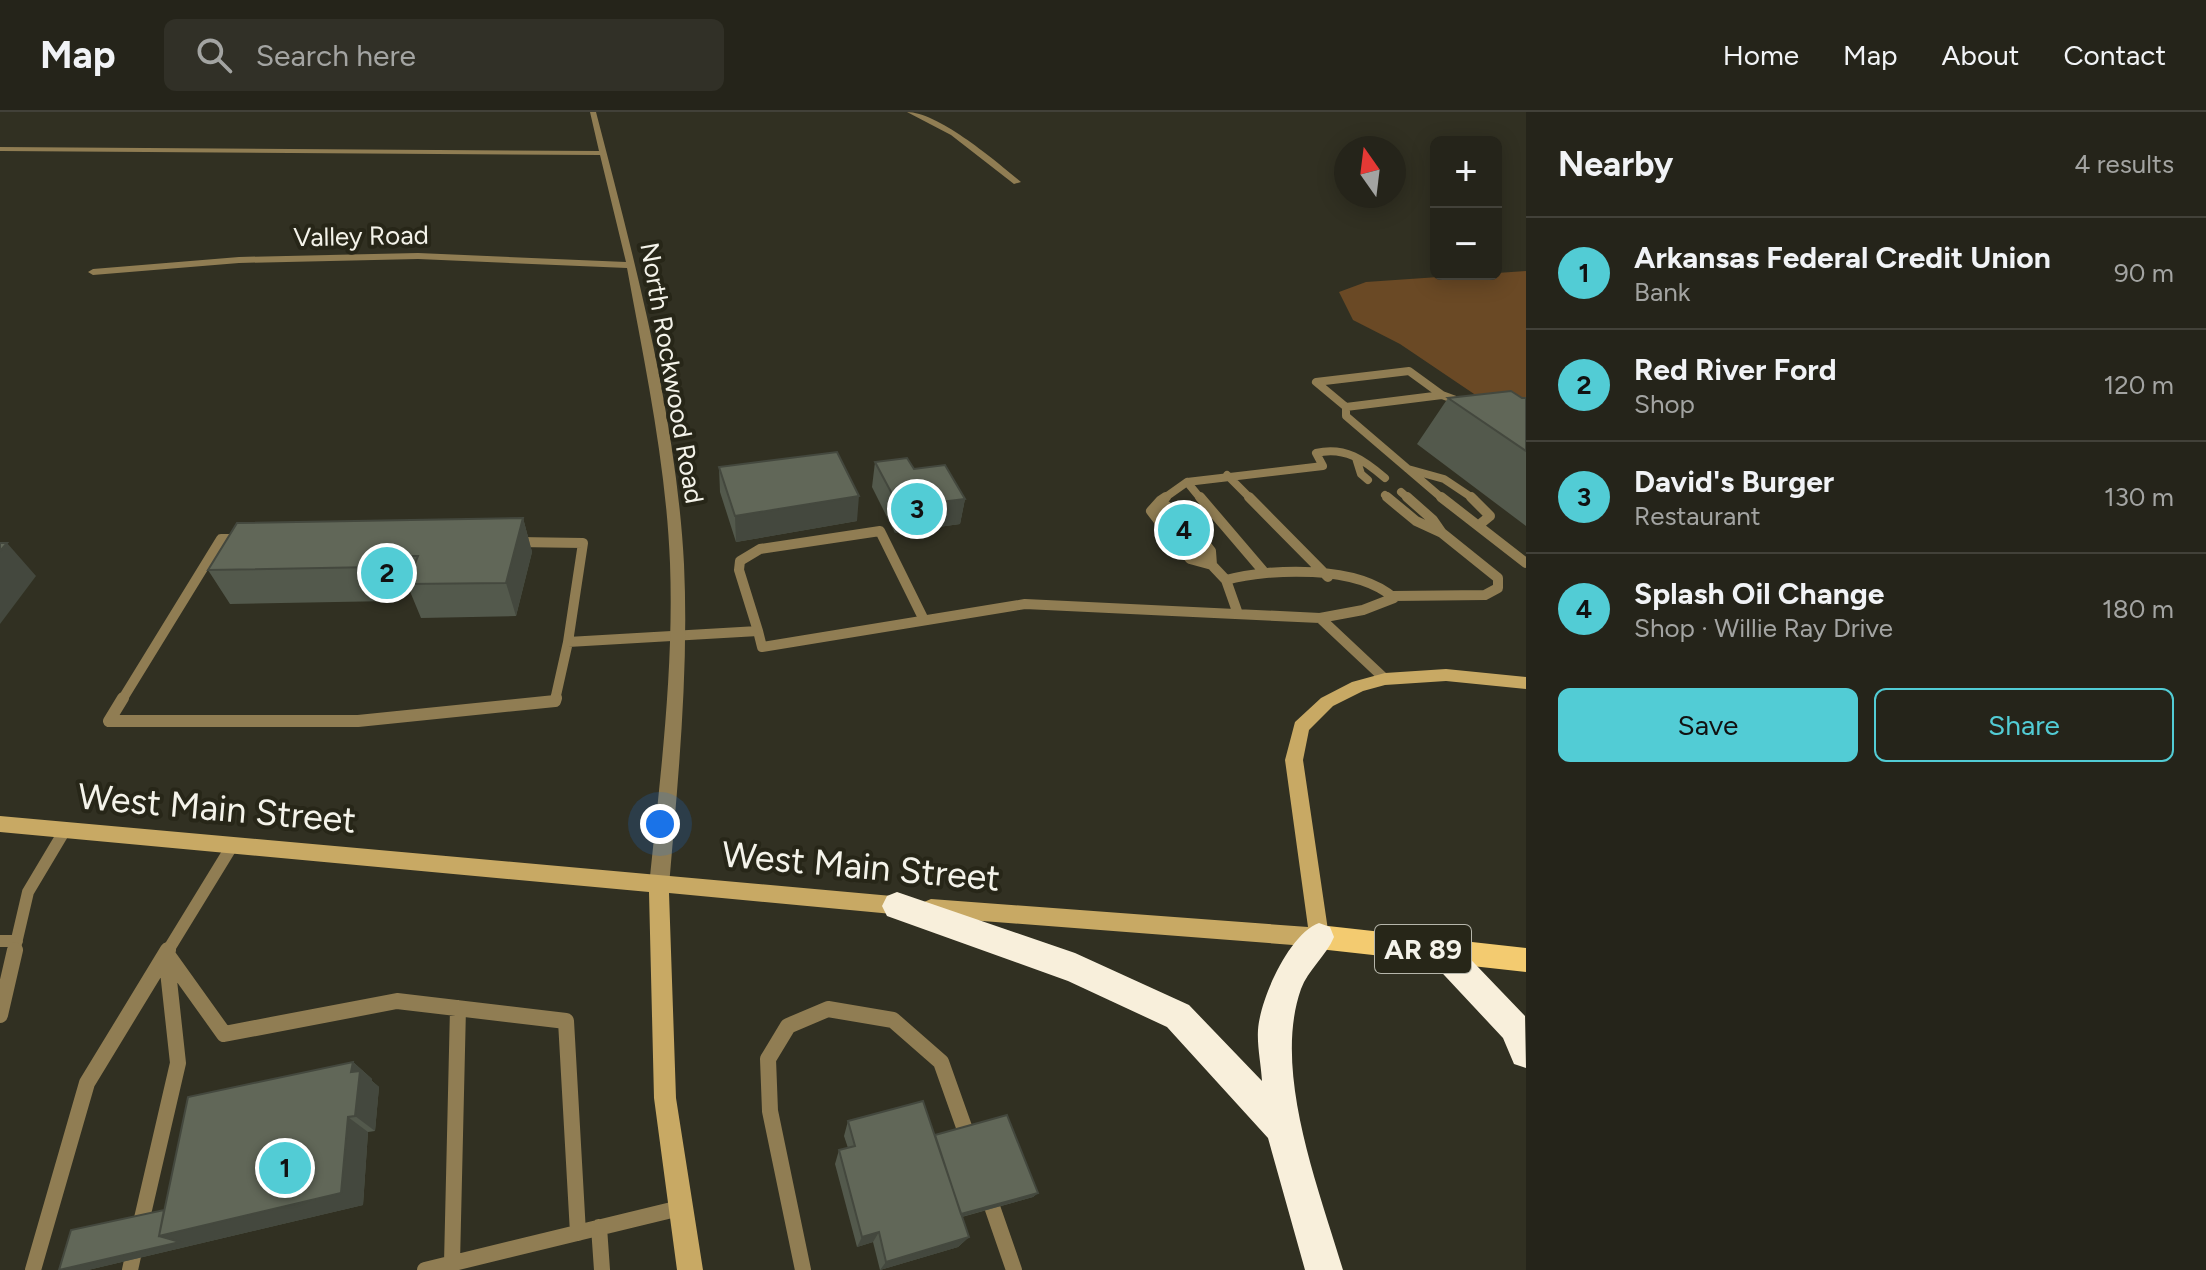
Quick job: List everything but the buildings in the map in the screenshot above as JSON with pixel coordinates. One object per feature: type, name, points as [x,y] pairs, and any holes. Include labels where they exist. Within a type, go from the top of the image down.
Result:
[{"type":"highway","points":[[897,906],[1075,968],[1178,1016],[1283,1128]]},
{"type":"highway","points":[[1319,937],[1289,978],[1274,1028],[1283,1128],[1324,1270]]},
{"type":"highway","points":[[1442,951],[1514,1027],[1526,1052]]},
{"type":"main road","points":[[1319,937],[1294,760],[1301,727],[1327,702],[1358,686],[1385,679],[1446,675],[1526,683]]},
{"type":"main road","name":"West Main Street","points":[[0,824],[659,886],[1319,937],[1526,960]]},
{"type":"main road","points":[[659,886],[665,1098],[690,1270]]},
{"type":"street","name":"North Rockwood Road","points":[[593,112],[631,265],[669,466],[677,564],[677,690],[659,886]]},
{"type":"street","points":[[910,112],[941,123],[987,163],[1017,182]]},
{"type":"street","points":[[0,149],[605,153]]},
{"type":"street","name":"Valley Road","points":[[93,272],[239,260],[404,256],[631,265]]},
{"type":"lane","points":[[1442,395],[1346,407],[1316,382],[1409,371],[1442,395],[1466,403]]},
{"type":"lane","points":[[1346,407],[1346,416],[1407,469],[1526,563]]},
{"type":"lane","points":[[1166,523],[1151,511],[1187,482],[1323,466],[1316,453],[1325,450],[1348,450],[1356,458],[1377,479],[1361,474],[1356,458]]},
{"type":"lane","points":[[1407,469],[1434,473],[1464,491],[1490,516],[1479,525]]},
{"type":"lane","points":[[1227,475],[1328,577]]},
{"type":"lane","points":[[1187,482],[1264,572]]},
{"type":"lane","points":[[924,620],[880,531],[760,549],[740,561],[739,570],[762,647],[1025,604],[1320,618],[1363,610],[1393,596],[1485,595],[1498,588],[1498,578],[1442,533],[1416,521],[1393,493],[1433,520],[1442,533]]},
{"type":"lane","points":[[1160,501],[1185,520]]},
{"type":"lane","points":[[252,539],[221,539],[109,721],[358,721],[555,701],[568,642],[583,543],[504,542]]},
{"type":"lane","points":[[1204,542],[1211,551],[1212,565]]},
{"type":"lane","points":[[1191,543],[1226,580],[1238,614]]},
{"type":"lane","points":[[1179,545],[1190,559],[1212,565]]},
{"type":"lane","points":[[1226,580],[1264,572],[1364,579],[1388,589],[1393,596]]},
{"type":"lane","points":[[1320,618],[1385,679]]},
{"type":"lane","points":[[568,642],[758,631]]},
{"type":"lane","points":[[0,1015],[28,892],[65,830]]},
{"type":"lane","points":[[33,1270],[87,1083],[232,846]]},
{"type":"lane","points":[[0,941],[17,941]]},
{"type":"lane","points":[[166,953],[224,1034],[397,1001],[566,1021],[578,1233]]},
{"type":"lane","points":[[130,1270],[178,1063],[166,953]]},
{"type":"lane","points":[[452,1263],[458,1008]]},
{"type":"lane","points":[[803,1270],[770,1111],[768,1059],[788,1026],[828,1009],[893,1020],[941,1062],[973,1151]]},
{"type":"lane","points":[[983,1181],[1014,1270]]},
{"type":"lane","points":[[425,1270],[681,1207]]},
{"type":"lane","points":[[599,1227],[602,1270]]},
{"type":"shaded area","points":[[1526,271],[1526,429],[1400,344],[1353,320],[1339,292],[1366,282],[1430,278],[1502,280],[1502,273]]},
{"type":"place","name":"David's Burger","points":[[917,509]]},
{"type":"place","name":"Splash Oil Change","points":[[1184,530]]},
{"type":"place","name":"Red River Ford","points":[[387,573]]},
{"type":"place","name":"Arkansas Federal Credit Union","points":[[285,1168]]}]
